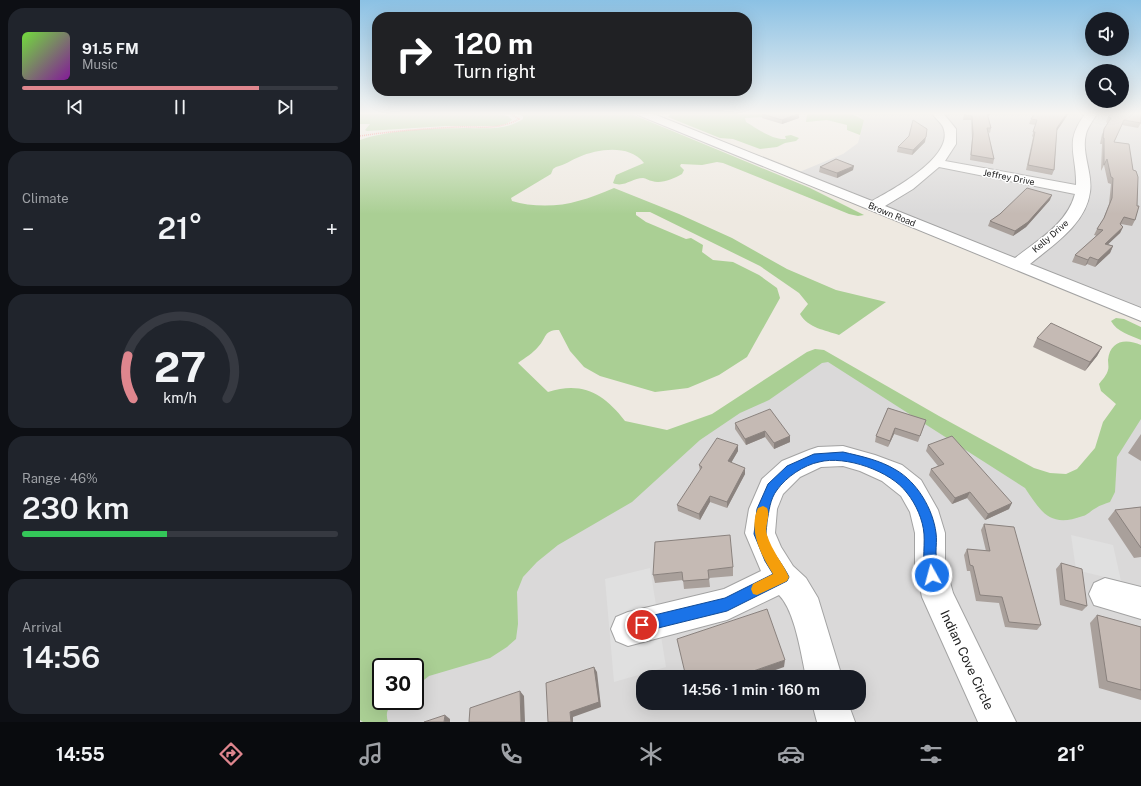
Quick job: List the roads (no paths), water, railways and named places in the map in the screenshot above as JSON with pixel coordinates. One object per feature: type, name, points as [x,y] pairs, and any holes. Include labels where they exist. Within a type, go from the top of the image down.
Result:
[{"type":"street","name":"Brown Road","points":[[726,147],[1016,265],[1138,309]]},
{"type":"street","points":[[873,206],[903,190],[936,163],[948,147]]},
{"type":"street","name":"Kelly Drive","points":[[1016,265],[1052,237],[1070,219],[1080,202],[1082,180],[1079,147]]},
{"type":"street","name":"Jeffrey Drive","points":[[936,163],[1082,190]]},
{"type":"street","name":"Indian Cove Circle","points":[[822,670],[806,610],[795,589],[782,577],[770,557],[760,534],[763,509],[772,487],[791,469],[818,457],[843,456],[866,462],[892,473],[910,488],[924,510],[930,533],[930,564],[938,597],[997,722]]},
{"type":"street","points":[[628,629],[727,604],[782,577]]},
{"type":"street","points":[[1105,594],[1141,603]]},
{"type":"street","points":[[832,710],[836,722]]}]
